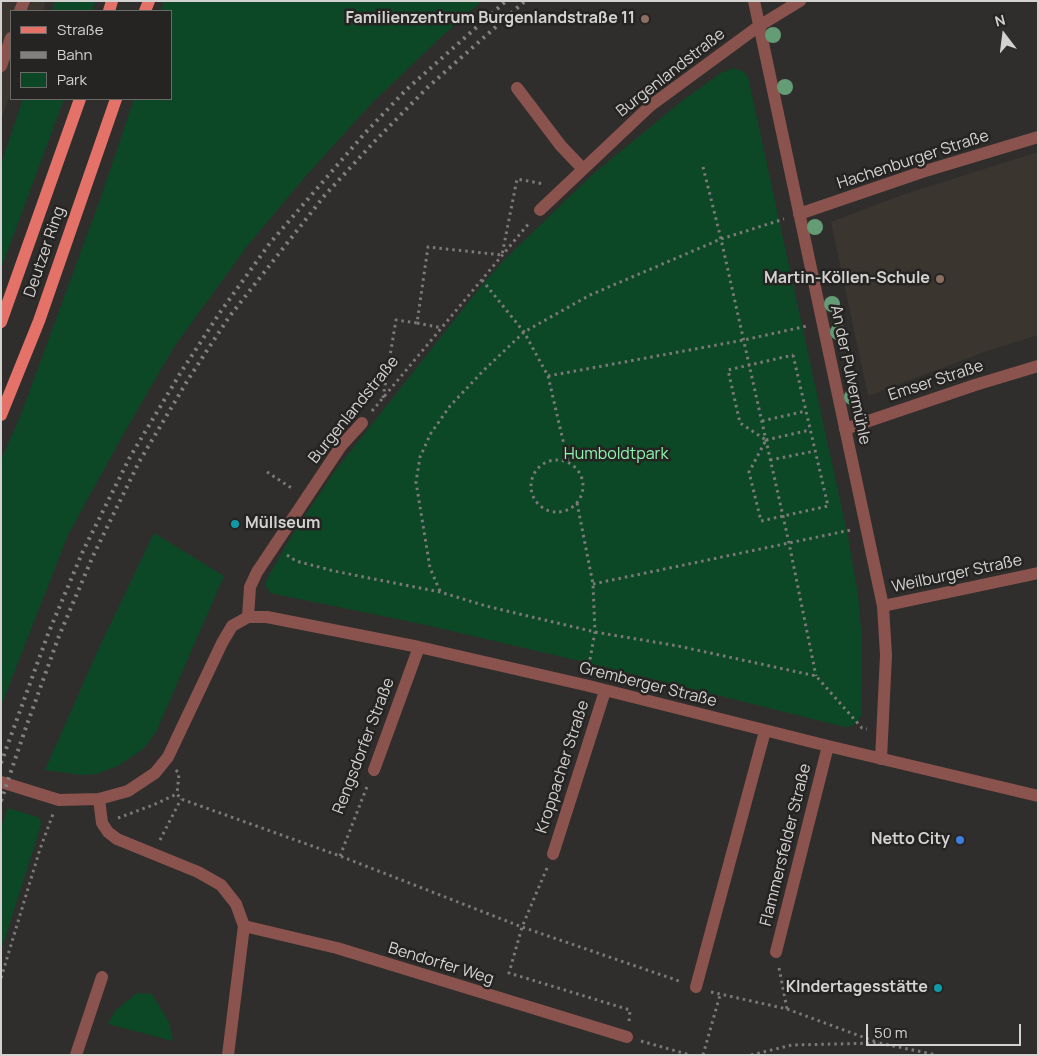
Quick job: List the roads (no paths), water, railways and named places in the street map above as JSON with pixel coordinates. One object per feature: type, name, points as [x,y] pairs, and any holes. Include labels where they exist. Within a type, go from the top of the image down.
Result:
[{"type":"main road","name":"Deutzer Ring","points":[[1,322],[80,100]]},
{"type":"main road","name":"Deutzer Ring","points":[[1,415],[39,321],[116,100]]},
{"type":"street","name":"An der Pulvermühle","points":[[754,1],[883,606],[886,655],[881,759]]},
{"type":"street","name":"Burgenlandstraße","points":[[540,210],[650,106],[759,26],[800,1]]},
{"type":"street","points":[[1,66],[10,41]]},
{"type":"street","points":[[517,88],[561,146],[583,169]]},
{"type":"street","name":"Hachenburger Straße","points":[[799,214],[922,172],[1038,138]]},
{"type":"street","name":"Emser Straße","points":[[845,429],[1038,366]]},
{"type":"street","name":"Burgenlandstraße","points":[[248,617],[250,587],[273,547],[341,446],[362,422]]},
{"type":"street","name":"Weilburger Straße","points":[[883,606],[1038,573]]},
{"type":"street","points":[[1,782],[59,800],[99,799],[128,791],[155,773],[168,757],[193,701],[232,626],[248,617]]},
{"type":"street","name":"Gremberger Straße","points":[[248,617],[266,617],[419,647],[585,685],[765,731],[1038,796]]},
{"type":"street","name":"Rengsdorfer Straße","points":[[374,770],[419,647]]},
{"type":"street","name":"Kroppacher Straße","points":[[553,854],[605,690]]},
{"type":"street","points":[[696,987],[765,731]]},
{"type":"street","name":"Flammersfelder Straße","points":[[776,952],[828,746]]},
{"type":"street","points":[[99,799],[102,823],[108,832],[117,839],[198,872],[221,885],[236,904],[244,926],[228,1055]]},
{"type":"street","name":"Bendorfer Weg","points":[[244,926],[336,948],[627,1037]]},
{"type":"street","points":[[76,1055],[102,977]]},
{"type":"railway","points":[[1,763],[48,634],[83,551],[130,457],[181,372],[221,311],[270,243],[365,133],[406,90],[506,1]]},
{"type":"railway","points":[[1,801],[59,636],[93,556],[139,462],[189,378],[229,317],[325,195],[428,87],[525,1]]},
{"type":"place","name":"Familienzentrum Burgenlandstraße 11","points":[[645,19]]},
{"type":"place","name":"Martin-Köllen-Schule","points":[[940,279]]},
{"type":"place","name":"Müllseum","points":[[235,524]]},
{"type":"place","name":"Netto City","points":[[960,840]]},
{"type":"place","name":"KIndertagesstätte","points":[[938,988]]},
{"type":"park label","name":"Humboldtpark","points":[[616,455]]}]
